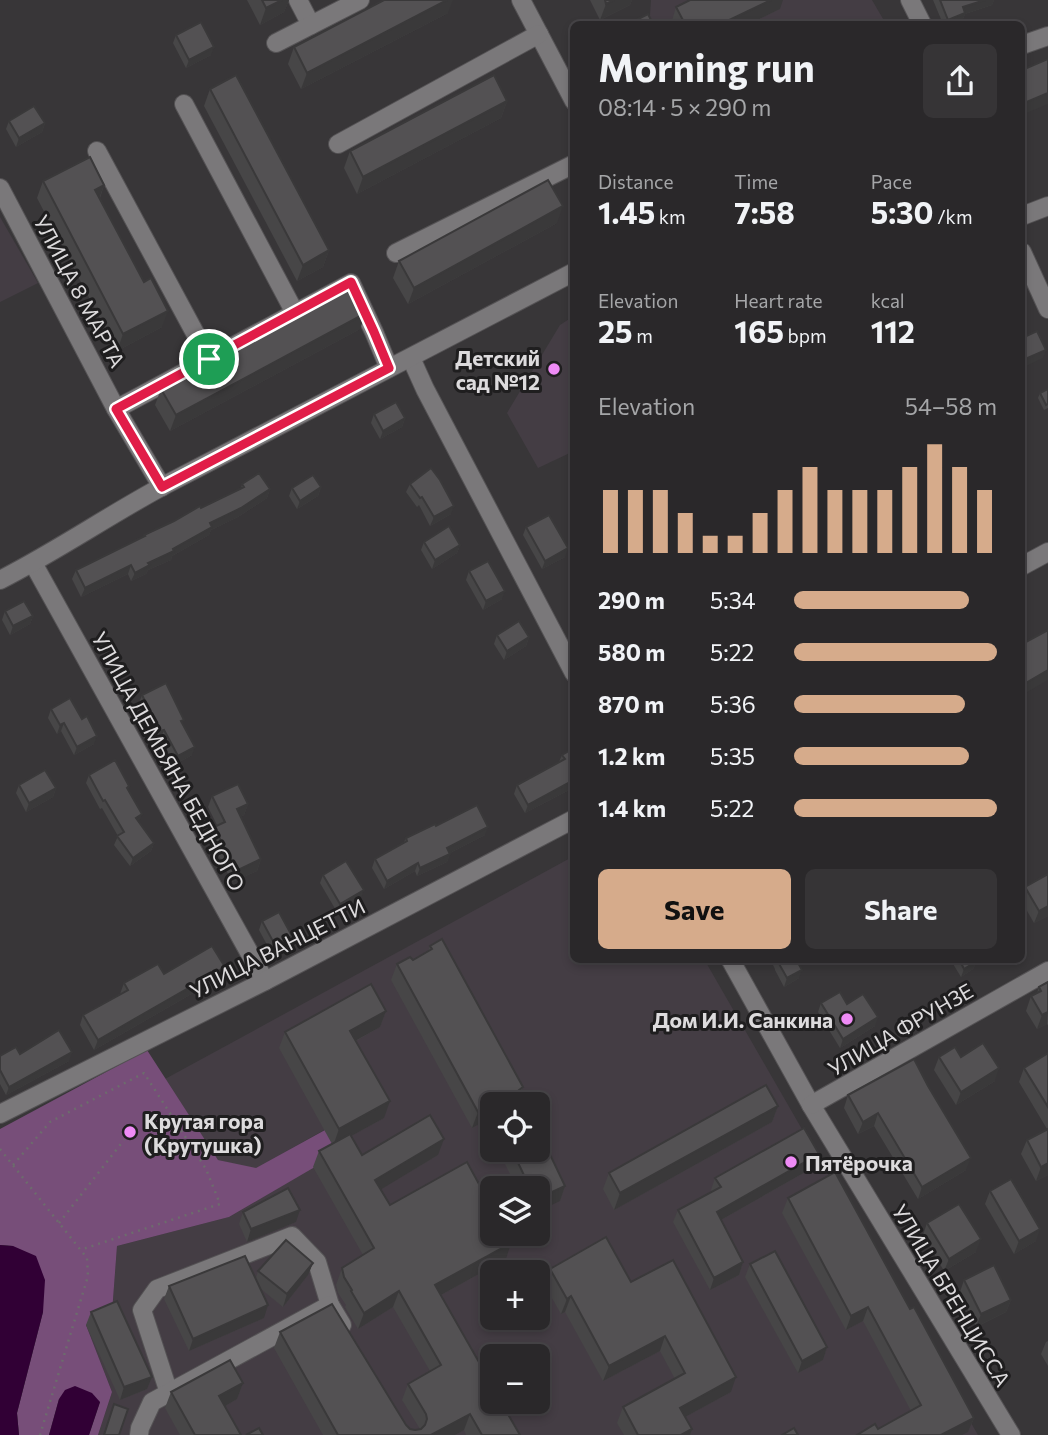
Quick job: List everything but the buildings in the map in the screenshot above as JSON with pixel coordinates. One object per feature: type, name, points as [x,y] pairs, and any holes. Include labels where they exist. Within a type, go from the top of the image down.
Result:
[{"type":"street","points":[[298,0],[311,25]]},
{"type":"street","points":[[276,43],[360,0]]},
{"type":"street","points":[[521,0],[570,93]]},
{"type":"street","points":[[910,0],[920,21]]},
{"type":"street","points":[[338,144],[539,34]]},
{"type":"street","points":[[1025,44],[1048,36]]},
{"type":"street","points":[[184,104],[295,313]]},
{"type":"street","points":[[97,151],[209,359]]},
{"type":"street","points":[[396,253],[570,166]]},
{"type":"street","name":"УЛИЦА 8 МАРТА","points":[[0,188],[116,409],[162,487]]},
{"type":"street","points":[[1025,215],[1048,206]]},
{"type":"street","points":[[1025,259],[1048,309]]},
{"type":"street","points":[[0,580],[162,487],[570,274]]},
{"type":"street","points":[[116,409],[351,282],[389,368]]},
{"type":"street","points":[[411,358],[570,665]]},
{"type":"street","points":[[1025,564],[1048,552]]},
{"type":"street","name":"УЛИЦА ДЕМЬЯНА БЕДНОГО","points":[[33,563],[265,981]]},
{"type":"street","name":"УЛИЦА ВАНЦЕТТИ","points":[[0,1114],[265,981],[570,821]]},
{"type":"street","name":"УЛИЦА БРЕНЦИССА","points":[[732,963],[811,1105],[1011,1435]]},
{"type":"street","name":"УЛИЦА ФРУНЗЕ","points":[[811,1105],[1048,971]]},
{"type":"street","points":[[169,1393],[142,1310],[157,1289],[292,1236],[317,1262],[330,1305],[352,1340]]},
{"type":"street","points":[[139,1435],[152,1402],[330,1305]]},
{"type":"path","points":[[13,1165],[50,1122],[144,1073],[206,1168],[220,1204],[80,1250]]},
{"type":"path","points":[[59,1223],[124,1140]]},
{"type":"path","points":[[0,1149],[87,1258],[88,1276],[40,1435]]},
{"type":"shaded area","points":[[651,0],[872,0],[884,21],[639,21],[650,15]]},
{"type":"shaded area","points":[[0,217],[38,283],[0,302]]},
{"type":"shaded area","name":"Детский сад №12","points":[[570,319],[570,453],[538,468],[507,413],[560,325]]},
{"type":"shaded area","points":[[570,858],[570,963],[706,963],[978,1435],[98,1435],[112,1392],[86,1325],[112,1313],[117,1246],[229,1217],[343,1150],[324,1130],[255,1169],[218,1160],[165,1079]]},
{"type":"shaded area","points":[[147,1050],[218,1160],[256,1168],[325,1130],[344,1150],[229,1217],[117,1246],[112,1313],[86,1325],[112,1392],[98,1435],[89,1435],[100,1402],[59,1399],[49,1435],[19,1435],[17,1413],[43,1312],[13,1246],[0,1245],[0,1129]]},
{"type":"shaded area","points":[[0,1245],[13,1246],[36,1256],[45,1280],[43,1312],[17,1413],[19,1435],[0,1435]]},
{"type":"shaded area","points":[[75,1386],[92,1393],[100,1402],[89,1435],[49,1435],[59,1399],[65,1390]]},
{"type":"place","name":"Детский сад №12","points":[[554,369]]},
{"type":"place","name":"Дом И.И. Санкина","points":[[847,1019]]},
{"type":"place","name":"Крутая гора (Крутушка)","points":[[130,1132]]},
{"type":"place","name":"Пятёрочка","points":[[791,1162]]},
{"type":"route","points":[[351,282],[389,368],[162,487],[116,409],[209,359],[351,282]]}]
